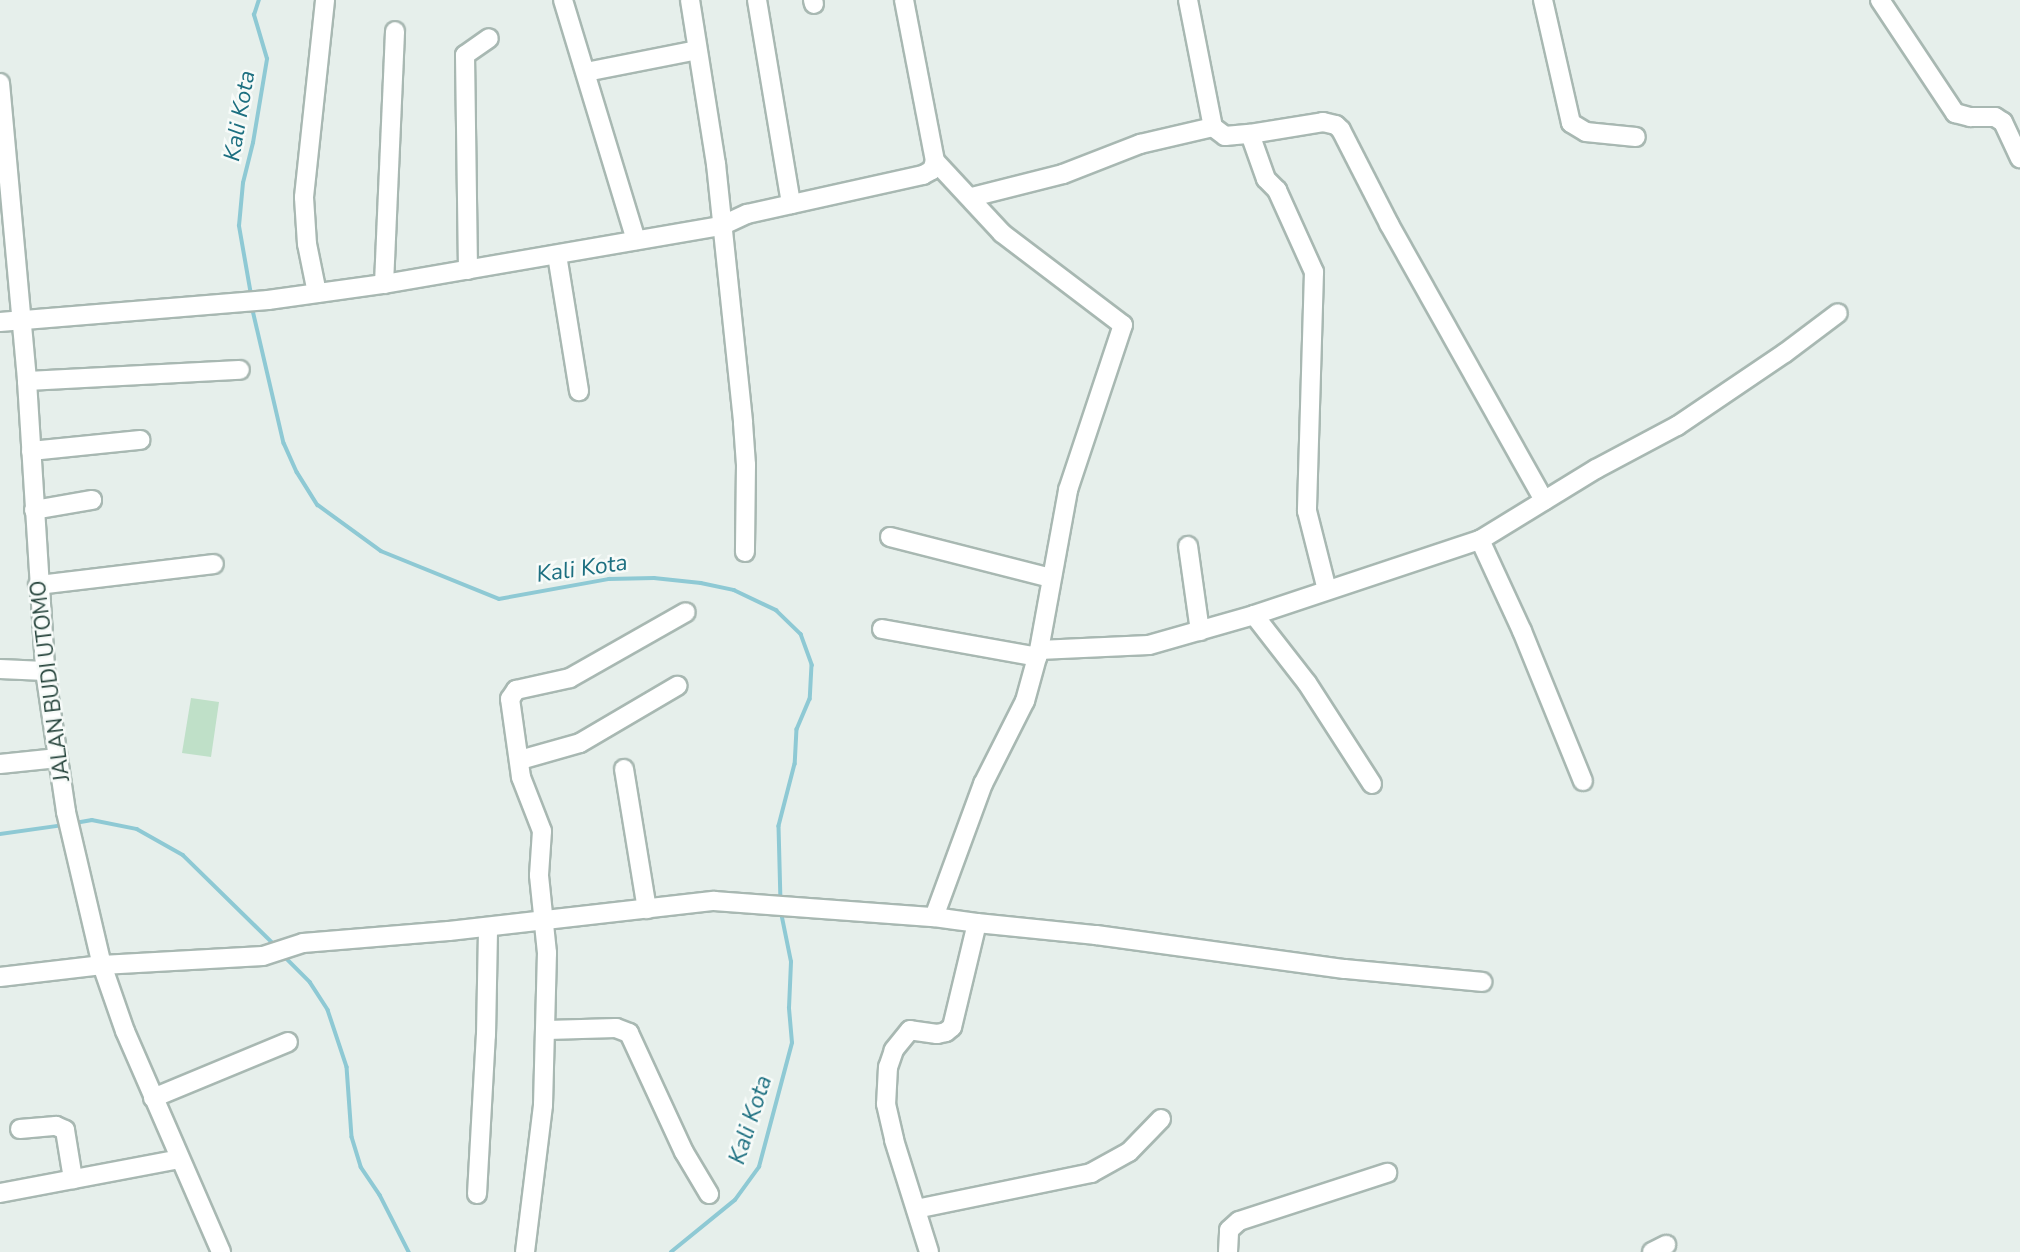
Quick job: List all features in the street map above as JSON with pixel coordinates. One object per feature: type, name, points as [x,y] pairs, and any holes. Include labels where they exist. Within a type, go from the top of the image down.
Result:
[{"type":"street","points":[[317,293],[307,244],[304,197],[325,0]]},
{"type":"street","points":[[563,0],[636,240]]},
{"type":"street","points":[[690,0],[708,104],[746,465],[745,552]]},
{"type":"street","points":[[757,0],[791,204]]},
{"type":"street","points":[[0,322],[268,300],[384,284],[721,226],[747,214],[923,175],[932,170],[935,161],[904,0]]},
{"type":"street","points":[[1188,0],[1213,127],[1225,136],[1323,122],[1336,125],[1341,130],[1389,224],[1544,500]]},
{"type":"street","points":[[1543,0],[1571,122],[1586,132],[1636,137]]},
{"type":"street","points":[[1880,0],[1955,113],[1970,117],[1995,117],[2014,126],[2020,158]]},
{"type":"street","points":[[384,284],[396,31]]},
{"type":"street","points":[[468,270],[464,55],[489,38]]},
{"type":"street","points":[[586,72],[697,50]]},
{"type":"street","name":"JALAN BUDI UTOMO","points":[[0,83],[11,176],[27,381],[45,671],[66,813],[102,965],[125,1031],[221,1252]]},
{"type":"street","points":[[972,197],[1063,174],[1140,144],[1213,127]]},
{"type":"street","points":[[1250,134],[1266,179],[1277,190],[1314,272],[1307,510],[1327,590]]},
{"type":"street","points":[[934,917],[983,784],[1026,701],[1038,654],[1068,490],[1123,325],[1002,233],[972,197],[935,161]]},
{"type":"street","points":[[557,255],[579,391]]},
{"type":"street","points":[[882,629],[1038,654],[1149,645],[1254,615],[1480,540],[1544,500],[1677,426],[1785,353],[1838,313]]},
{"type":"street","points":[[27,381],[240,370]]},
{"type":"street","points":[[30,451],[139,440]]},
{"type":"street","points":[[34,510],[92,500]]},
{"type":"street","points":[[890,537],[1051,578]]},
{"type":"street","points":[[1480,540],[1522,631],[1583,781]]},
{"type":"street","points":[[1188,546],[1200,631]]},
{"type":"street","points":[[38,585],[214,565]]},
{"type":"street","points":[[525,1252],[543,1105],[547,1030],[545,919],[539,875],[542,831],[526,793],[510,699],[516,690],[540,687],[570,678],[686,611]]},
{"type":"street","points":[[1254,615],[1307,683],[1372,784]]},
{"type":"street","points":[[0,669],[45,671]]},
{"type":"street","points":[[520,760],[580,744],[677,686]]},
{"type":"street","points":[[0,764],[58,758]]},
{"type":"street","points":[[624,769],[647,909]]},
{"type":"street","points":[[0,977],[102,965],[269,955],[292,945],[488,927],[714,901],[759,902],[934,917],[1096,935],[1345,969],[1482,982]]},
{"type":"street","points":[[929,1252],[886,1104],[888,1067],[894,1050],[910,1030],[937,1034],[952,1027],[976,923]]},
{"type":"street","points":[[477,1194],[486,1035],[488,927]]},
{"type":"street","points":[[547,1030],[616,1028],[629,1033],[684,1152],[709,1194]]},
{"type":"street","points":[[153,1098],[288,1042]]},
{"type":"street","points":[[916,1209],[1091,1173],[1129,1152],[1161,1119]]},
{"type":"street","points":[[20,1129],[55,1126],[65,1130],[73,1179]]},
{"type":"street","points":[[0,1193],[180,1159]]},
{"type":"street","points":[[1228,1252],[1229,1230],[1239,1221],[1387,1173]]},
{"type":"green space","points":[[191,698],[219,702],[211,757],[182,753]]},
{"type":"waterway","name":"Kali Kota","points":[[251,295],[239,226],[243,183],[253,143],[267,59],[254,15],[259,0]]},
{"type":"waterway","name":"Kali Kota","points":[[252,306],[284,443],[297,472],[318,505],[381,551],[499,599],[609,579],[654,578],[701,583],[734,590],[776,610],[801,634],[812,665],[810,699],[797,729],[795,764],[779,826],[781,902]]},
{"type":"waterway","name":"Kali Kota","points":[[75,823],[92,820],[137,829],[183,855],[277,947]]},
{"type":"waterway","name":"Kali Kota","points":[[0,834],[64,825]]},
{"type":"waterway","name":"Kali Kota","points":[[671,1252],[735,1200],[759,1167],[792,1043],[789,1008],[791,962],[781,913]]},
{"type":"waterway","name":"Kali Kota","points":[[284,956],[310,982],[328,1010],[347,1067],[352,1137],[361,1167],[380,1195],[409,1252]]}]
